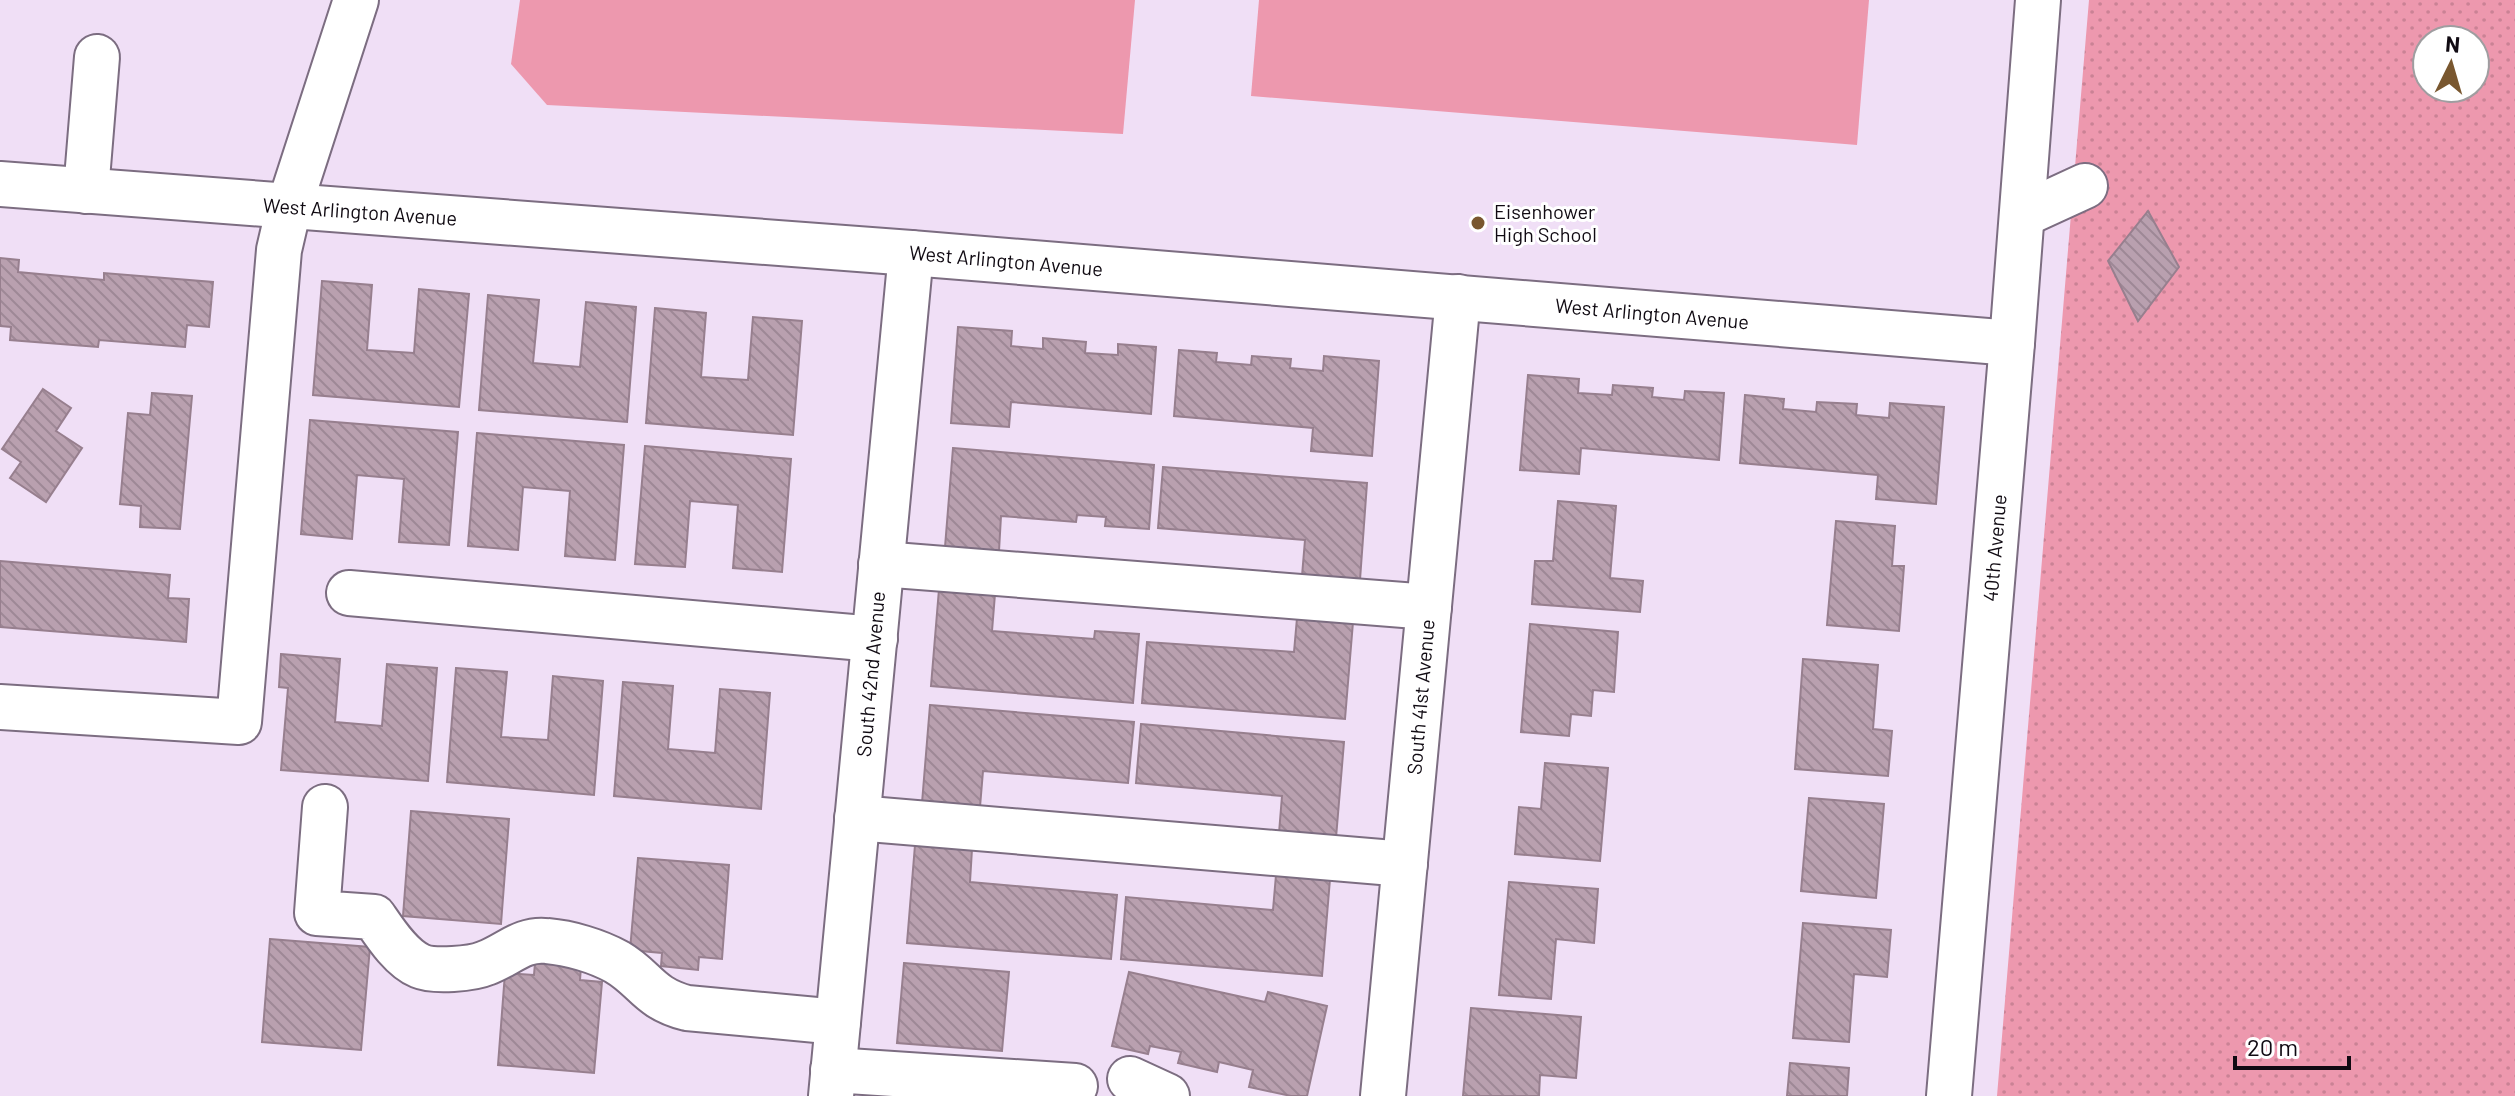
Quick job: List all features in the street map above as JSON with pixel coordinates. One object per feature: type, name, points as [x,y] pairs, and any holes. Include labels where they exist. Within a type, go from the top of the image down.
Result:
[{"type":"street","points":[[0,707],[239,722],[279,250],[289,207],[356,0]]},
{"type":"street","name":"40th Avenue","points":[[1949,1096],[2038,0]]},
{"type":"street","points":[[86,191],[97,57]]},
{"type":"street","name":"West Arlington Avenue","points":[[0,184],[911,253],[2012,343]]},
{"type":"street","points":[[2022,215],[2085,186]]},
{"type":"street","name":"South 42nd Avenue","points":[[832,1083],[911,253]]},
{"type":"street","name":"South 41st Avenue","points":[[1383,1096],[1458,297]]},
{"type":"street","points":[[881,564],[1429,607]]},
{"type":"street","points":[[349,593],[875,639]]},
{"type":"street","points":[[325,807],[317,913],[374,917],[388,937],[420,966],[459,969],[485,964],[522,943],[545,940],[577,946],[618,963],[654,995],[672,1004],[838,1022]]},
{"type":"street","points":[[857,818],[1405,864]]},
{"type":"street","points":[[832,1083],[1075,1086]]},
{"type":"shaded area","points":[[520,0],[1135,0],[1123,134],[547,105],[511,64]]},
{"type":"shaded area","points":[[1259,0],[1869,0],[1857,145],[1251,96]]},
{"type":"shaded area","points":[[2089,0],[2515,0],[2515,1096],[1997,1096]]},
{"type":"building","points":[[2148,211],[2179,267],[2138,321],[2108,261]]},
{"type":"building","points":[[0,258],[19,260],[18,272],[104,280],[104,273],[213,282],[209,327],[187,325],[185,347],[99,340],[98,347],[10,340],[11,327],[0,326]]},
{"type":"building","points":[[322,281],[372,285],[367,350],[414,353],[419,289],[469,294],[459,407],[313,395]]},
{"type":"building","points":[[488,295],[539,300],[533,363],[580,367],[586,302],[636,307],[627,422],[479,410]]},
{"type":"building","points":[[655,308],[706,313],[701,377],[748,380],[753,317],[802,321],[793,435],[646,423]]},
{"type":"building","points":[[958,327],[1012,331],[1011,346],[1043,349],[1043,338],[1086,342],[1085,353],[1118,355],[1118,344],[1156,347],[1151,414],[1011,402],[1009,427],[951,423]]},
{"type":"building","points":[[1179,350],[1217,353],[1216,362],[1251,365],[1252,356],[1291,359],[1290,368],[1323,371],[1324,356],[1379,361],[1372,456],[1311,451],[1313,428],[1174,416]]},
{"type":"building","points":[[1528,375],[1579,379],[1578,393],[1612,395],[1613,385],[1653,388],[1652,397],[1684,400],[1685,391],[1724,393],[1719,460],[1581,448],[1579,474],[1520,470]]},
{"type":"building","points":[[43,389],[71,408],[56,431],[82,448],[46,502],[10,478],[21,462],[2,449]]},
{"type":"building","points":[[152,393],[192,396],[180,529],[140,527],[141,506],[120,504],[128,413],[150,415]]},
{"type":"building","points":[[1745,395],[1784,399],[1783,409],[1816,412],[1817,402],[1857,404],[1856,415],[1889,418],[1890,403],[1944,407],[1936,504],[1876,499],[1878,475],[1740,463]]},
{"type":"building","points":[[310,420],[458,432],[449,545],[399,542],[404,479],[357,475],[352,539],[301,534]]},
{"type":"building","points":[[477,433],[624,445],[615,560],[565,556],[570,491],[523,487],[518,550],[468,546]]},
{"type":"building","points":[[645,446],[791,459],[782,572],[733,568],[738,505],[690,501],[685,567],[635,564]]},
{"type":"building","points":[[953,448],[1154,465],[1149,529],[1105,526],[1106,517],[1077,515],[1076,522],[1001,516],[999,551],[945,547]]},
{"type":"building","points":[[1163,467],[1367,483],[1360,580],[1302,576],[1305,540],[1158,528]]},
{"type":"building","points":[[1558,501],[1616,506],[1610,578],[1643,581],[1640,612],[1532,604],[1535,561],[1553,561]]},
{"type":"building","points":[[1836,521],[1895,526],[1892,566],[1904,566],[1899,631],[1827,625]]},
{"type":"building","points":[[0,561],[170,575],[168,598],[189,599],[186,642],[0,627]]},
{"type":"building","points":[[939,589],[995,594],[992,631],[1094,639],[1095,631],[1139,634],[1133,703],[931,686]]},
{"type":"building","points":[[1297,618],[1353,622],[1345,719],[1142,703],[1147,642],[1294,652]]},
{"type":"building","points":[[1530,624],[1618,632],[1614,692],[1593,690],[1591,716],[1571,714],[1569,736],[1521,732]]},
{"type":"building","points":[[281,654],[340,659],[335,722],[382,726],[387,664],[437,668],[428,781],[281,770],[288,688],[279,687]]},
{"type":"building","points":[[1803,659],[1878,665],[1873,729],[1892,731],[1888,776],[1795,769]]},
{"type":"building","points":[[456,668],[507,672],[501,737],[548,740],[553,676],[603,681],[594,795],[447,782]]},
{"type":"building","points":[[623,682],[673,686],[668,749],[715,753],[720,689],[770,693],[761,809],[614,796]]},
{"type":"building","points":[[930,705],[1134,722],[1128,783],[983,771],[980,807],[922,803]]},
{"type":"building","points":[[1141,724],[1344,742],[1336,838],[1279,833],[1282,796],[1136,783]]},
{"type":"building","points":[[1545,763],[1608,768],[1600,861],[1515,854],[1519,807],[1541,809]]},
{"type":"building","points":[[1809,798],[1884,804],[1876,898],[1801,891]]},
{"type":"building","points":[[411,811],[509,819],[501,924],[403,916]]},
{"type":"building","points":[[915,845],[972,849],[970,882],[1117,895],[1111,959],[907,943]]},
{"type":"building","points":[[638,858],[729,865],[722,959],[699,957],[698,970],[661,966],[662,953],[630,950]]},
{"type":"building","points":[[1276,875],[1330,879],[1322,976],[1121,959],[1126,897],[1273,910]]},
{"type":"building","points":[[1509,882],[1598,889],[1594,943],[1556,939],[1551,999],[1499,995]]},
{"type":"building","points":[[1803,923],[1891,930],[1887,977],[1854,974],[1849,1042],[1793,1038]]},
{"type":"building","points":[[270,939],[370,947],[361,1050],[262,1042]]},
{"type":"building","points":[[535,963],[581,967],[580,980],[602,982],[594,1073],[498,1065],[505,973],[534,975]]},
{"type":"building","points":[[904,963],[1009,972],[1002,1051],[897,1043]]},
{"type":"building","points":[[1129,972],[1265,1002],[1268,992],[1327,1006],[1307,1096],[1291,1096],[1249,1087],[1253,1070],[1219,1062],[1217,1072],[1178,1063],[1181,1052],[1150,1046],[1148,1054],[1112,1046]]},
{"type":"building","points":[[1471,1008],[1581,1017],[1576,1078],[1540,1075],[1539,1096],[1463,1096]]},
{"type":"building","points":[[1790,1063],[1849,1068],[1847,1096],[1787,1096]]},
{"type":"place","name":"Eisenhower High School","points":[[1478,223]]}]
